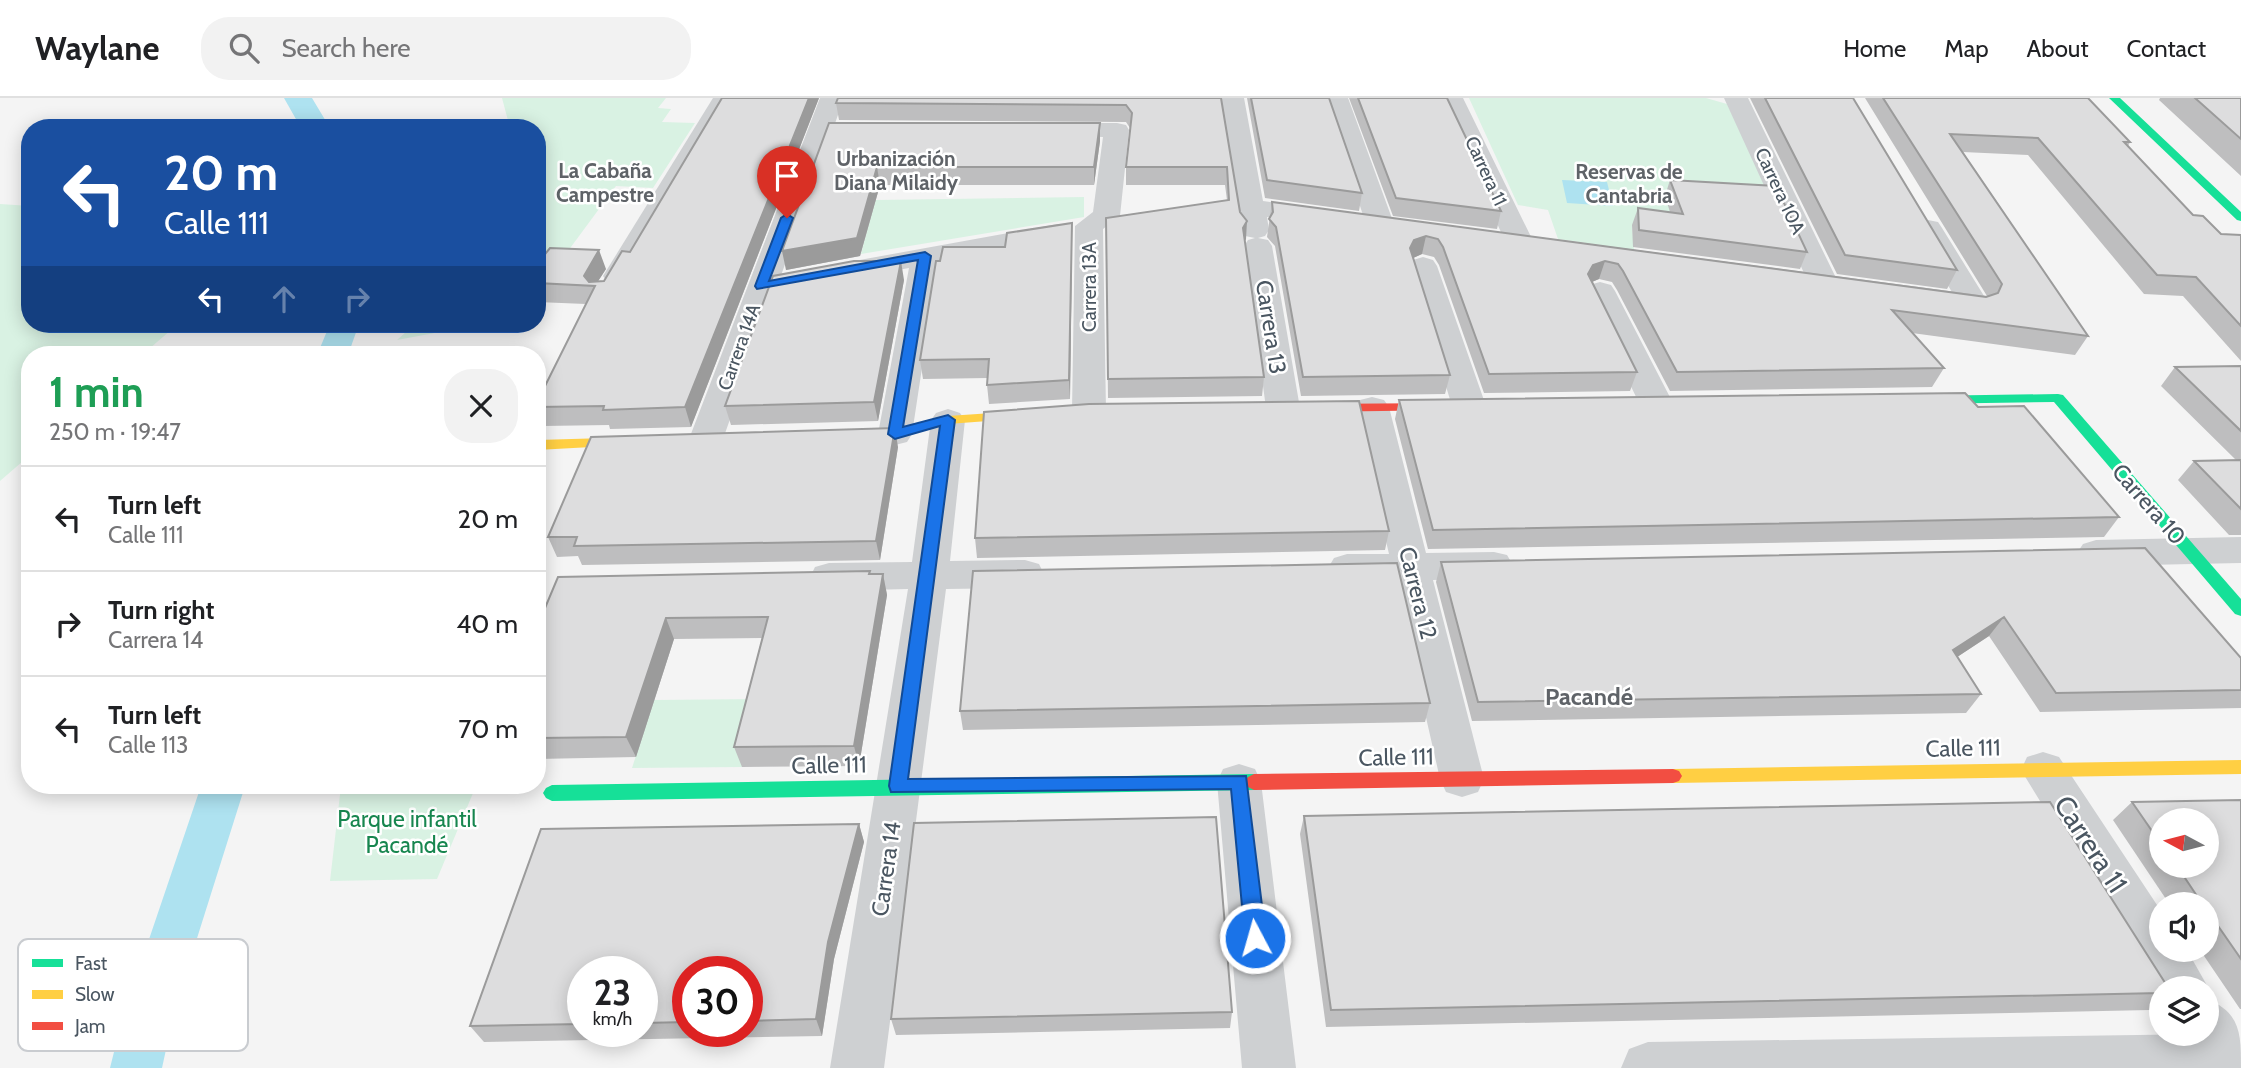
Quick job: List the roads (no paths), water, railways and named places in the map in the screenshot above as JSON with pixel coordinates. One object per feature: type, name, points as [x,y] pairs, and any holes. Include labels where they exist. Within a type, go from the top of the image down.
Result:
[{"type":"street","name":"Carrera 14A","points":[[706,439],[788,281],[834,131],[832,98]]},
{"type":"street","name":"Carrera 13","points":[[1232,98],[1258,243],[1276,409]]},
{"type":"street","points":[[1251,207],[1393,226],[1336,98]]},
{"type":"street","name":"Carrera 11","points":[[1451,98],[1520,244]]},
{"type":"street","name":"Carrera 10A","points":[[1736,98],[1824,284]]},
{"type":"street","points":[[2115,98],[2241,218]]},
{"type":"street","name":"Carrera 13A","points":[[1022,130],[1117,130],[1106,216],[1089,226],[1089,411]]},
{"type":"street","points":[[1913,202],[1974,304],[1933,299]]},
{"type":"street","points":[[788,281],[1089,226]]},
{"type":"street","points":[[895,434],[925,256]]},
{"type":"street","points":[[1276,409],[1476,406],[1423,266]]},
{"type":"street","points":[[1600,291],[1657,403]]},
{"type":"street","name":"Carrera 10","points":[[1905,400],[2058,398],[2241,610]]},
{"type":"street","name":"Carrera 12","points":[[1372,407],[1462,779]]},
{"type":"street","points":[[827,436],[895,434],[948,420],[1050,413]]},
{"type":"street","name":"Carrera 14","points":[[857,1068],[929,575],[948,420]]},
{"type":"street","points":[[546,445],[654,441]]},
{"type":"street","points":[[2065,553],[2241,550]]},
{"type":"street","points":[[1315,568],[1522,564]]},
{"type":"street","points":[[791,578],[1053,573]]},
{"type":"street","name":"Calle 111","points":[[552,793],[2241,767]]},
{"type":"street","name":"Carrera 11","points":[[2043,770],[2176,976]]},
{"type":"street","points":[[1239,782],[1269,1068]]},
{"type":"street","points":[[1648,1068],[2228,1052]]},
{"type":"lane","points":[[602,294],[720,98]]},
{"type":"water","points":[[284,98],[312,98],[325,119],[296,119]]},
{"type":"water","points":[[1562,180],[1607,182],[1613,206],[1567,203]]},
{"type":"water","points":[[326,333],[356,333],[351,346],[321,346]]},
{"type":"water","points":[[198,794],[242,794],[197,939],[149,939]]},
{"type":"water","points":[[114,1051],[166,1051],[162,1068],[110,1068]]},
{"type":"district","name":"Urbanización Diana Milaidy","points":[[896,170]]},
{"type":"district","name":"La Cabaña Campestre","points":[[605,182]]},
{"type":"district","name":"Reservas de Cantabria","points":[[1629,183]]},
{"type":"district","name":"Pacandé","points":[[1589,696]]},
{"type":"park label","name":"Parque infantil Pacandé","points":[[407,832]]}]
